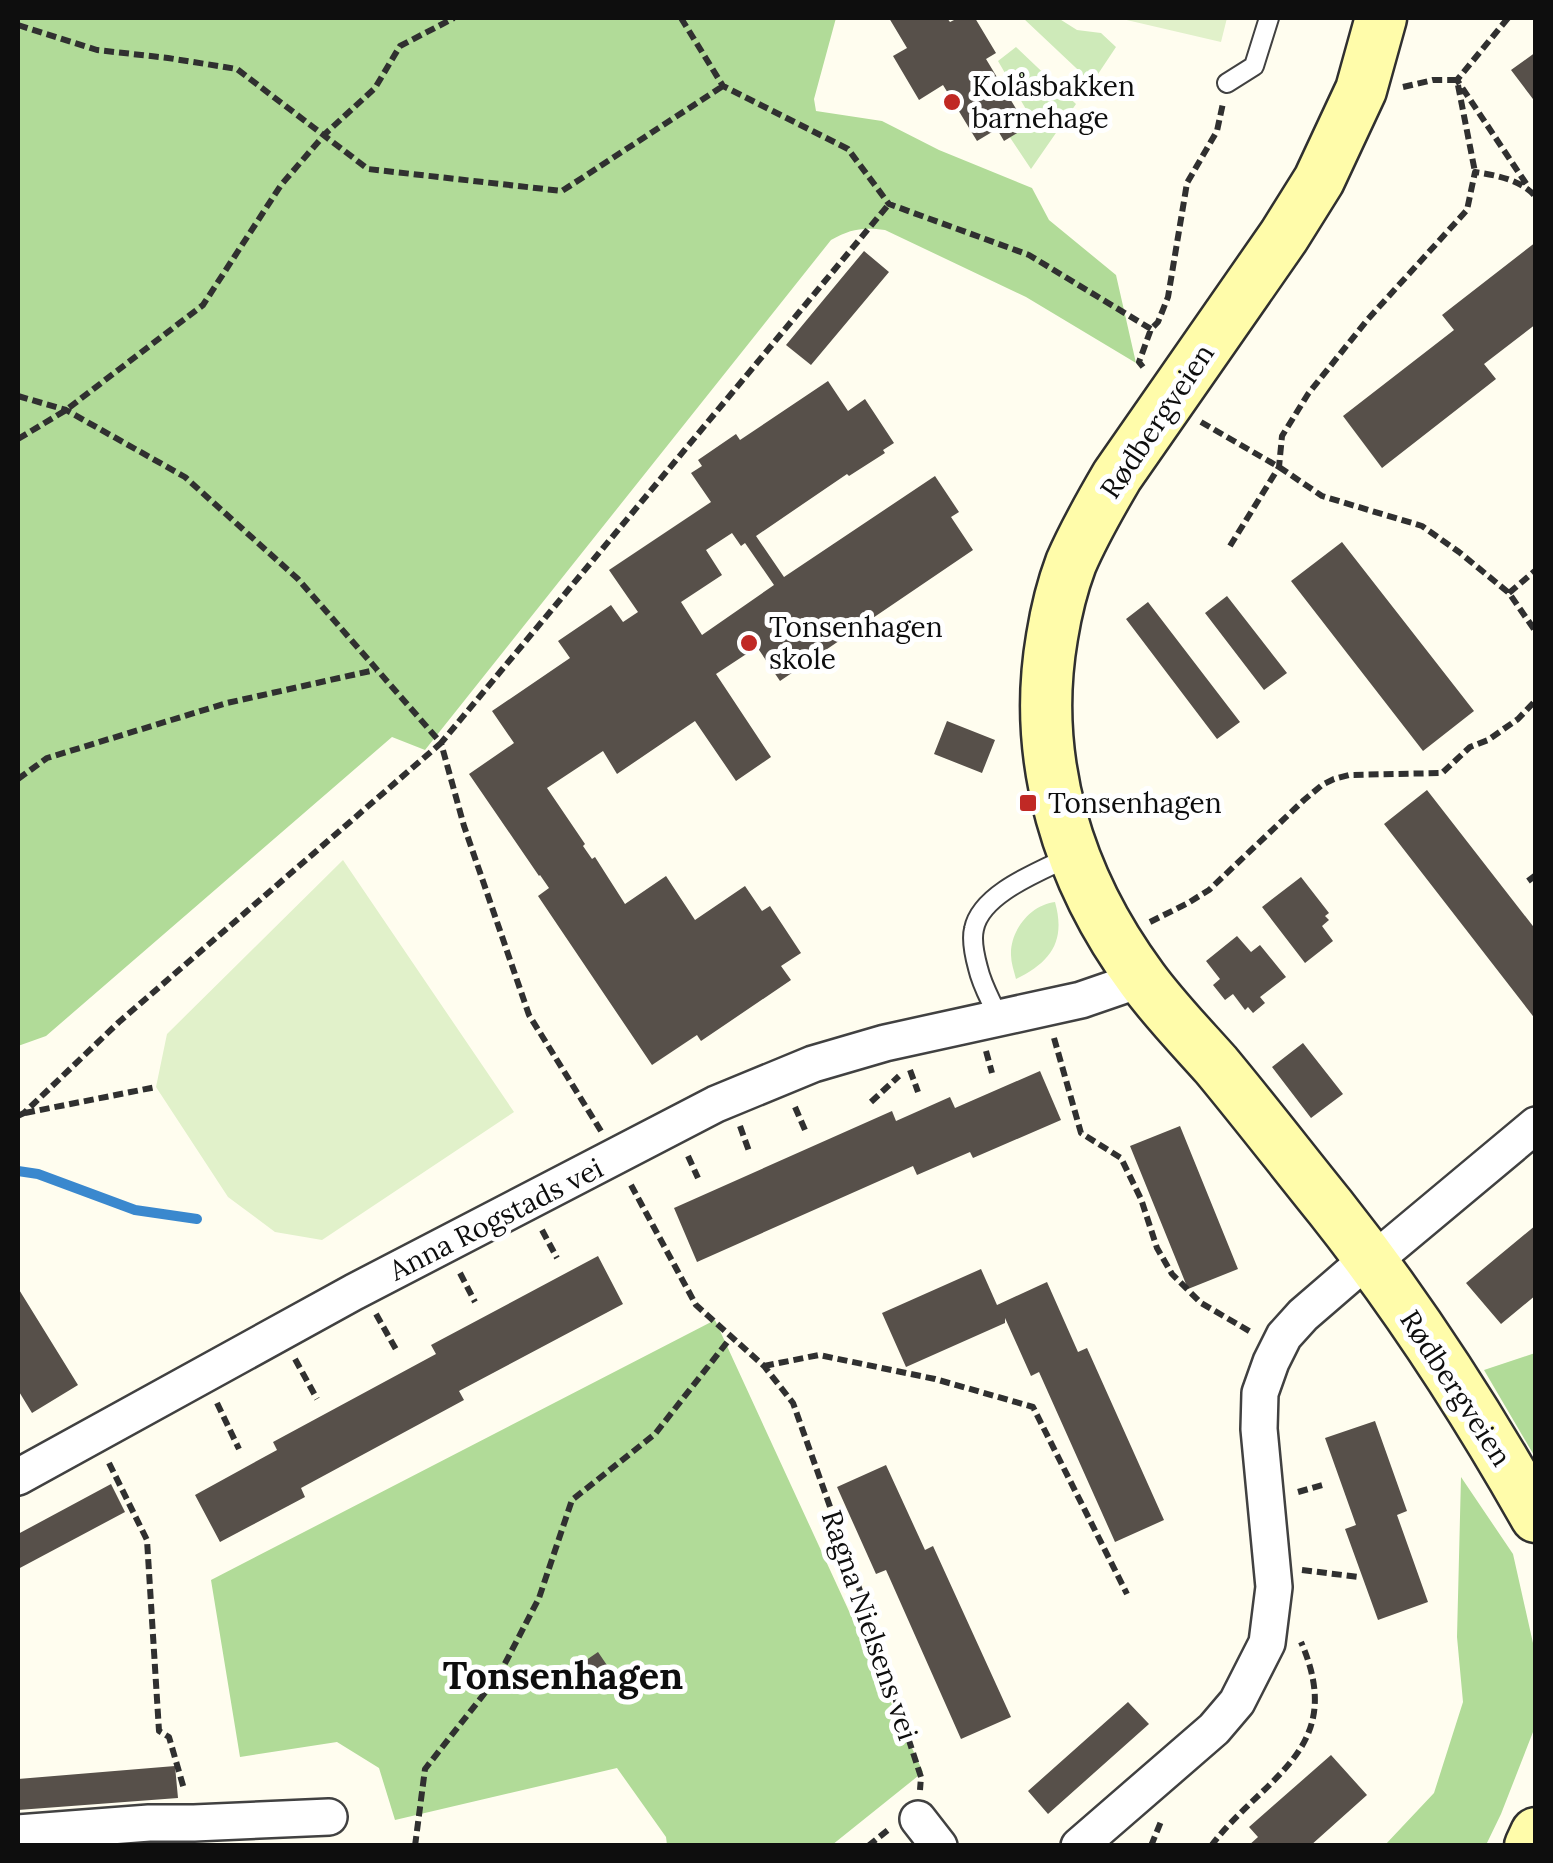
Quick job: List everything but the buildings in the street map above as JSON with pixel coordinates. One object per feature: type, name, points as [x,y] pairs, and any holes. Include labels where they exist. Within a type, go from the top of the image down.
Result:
[{"type":"street","name":"Rødbergveien","points":[[1382,18],[1362,90],[1320,180],[1117,476],[1070,566],[1048,656],[1044,716],[1048,758],[1057,809],[1074,855],[1102,916],[1142,979],[1371,1260],[1419,1328],[1536,1516]]},
{"type":"street","name":"Anna Rogstads vei","points":[[18,1478],[354,1292],[716,1104],[813,1064],[885,1043],[992,1034],[1142,979]]},
{"type":"street","points":[[1079,1846],[1214,1729],[1237,1702],[1267,1643],[1274,1586],[1260,1393],[1284,1336],[1303,1315],[1536,1125]]},
{"type":"street","points":[[18,1833],[149,1823],[330,1817]]},
{"type":"street","points":[[1530,1846],[1536,1833]]},
{"type":"lane","points":[[1227,82],[1254,66],[1270,18]]},
{"type":"lane","points":[[992,1034],[974,951],[974,929],[982,911],[996,896],[1074,855]]},
{"type":"path","points":[[18,439],[66,410],[203,306],[282,185],[326,134],[375,88],[400,46],[454,18]]},
{"type":"path","points":[[681,18],[723,86],[848,149],[889,204],[1029,255],[1151,329]]},
{"type":"path","points":[[1457,80],[1508,18]]},
{"type":"path","points":[[18,25],[98,50],[237,69],[368,169],[562,191],[723,86]]},
{"type":"path","points":[[1388,91],[1433,80],[1457,80]]},
{"type":"path","points":[[1230,546],[1279,467],[1282,436],[1308,394],[1368,319],[1467,210],[1475,172],[1457,80]]},
{"type":"path","points":[[1457,80],[1535,196]]},
{"type":"path","points":[[1139,362],[1168,297],[1187,183],[1217,131],[1227,82]]},
{"type":"path","points":[[1475,172],[1526,186],[1535,196]]},
{"type":"path","points":[[21,1114],[119,1022],[441,743],[889,204]]},
{"type":"path","points":[[18,396],[66,410],[185,477],[298,578],[441,743],[464,826]]},
{"type":"path","points":[[1190,416],[1322,496],[1422,526],[1510,593],[1536,632]]},
{"type":"path","points":[[1510,593],[1536,570]]},
{"type":"path","points":[[18,779],[48,758],[227,704],[376,670]]},
{"type":"path","points":[[1138,926],[1209,890],[1322,785],[1349,775],[1442,773],[1470,747],[1518,720],[1536,700]]},
{"type":"path","points":[[1528,881],[1536,875]]},
{"type":"path","points":[[992,1034],[992,1073]]},
{"type":"path","points":[[1054,1034],[1081,1133],[1121,1158],[1157,1248],[1172,1274],[1201,1303],[1278,1348]]},
{"type":"path","points":[[872,1102],[908,1066],[918,1092]]},
{"type":"path","points":[[21,1114],[156,1087]]},
{"type":"path","points":[[791,1097],[805,1130]]},
{"type":"path","points":[[736,1116],[750,1154]]},
{"type":"path","points":[[536,1220],[557,1258]]},
{"type":"path","points":[[455,1264],[476,1302]]},
{"type":"path","points":[[374,1309],[398,1353]]},
{"type":"path","points":[[415,1846],[425,1769],[498,1675],[539,1598],[572,1500],[655,1434],[732,1336]]},
{"type":"path","points":[[292,1354],[317,1398]]},
{"type":"path","points":[[764,1366],[820,1355],[935,1379],[1033,1408],[1128,1594]]},
{"type":"path","points":[[214,1398],[239,1449]]},
{"type":"path","name":"Ragna Nielsens vei","points":[[792,1402],[921,1777],[929,1832]]},
{"type":"path","points":[[95,1436],[146,1540],[159,1730],[169,1737],[194,1824]]},
{"type":"path","points":[[1288,1495],[1326,1484]]},
{"type":"path","points":[[1291,1569],[1358,1577]]},
{"type":"path","points":[[1211,1846],[1288,1768],[1305,1742],[1316,1701],[1300,1640]]},
{"type":"green space","points":[[18,18],[836,18],[814,99],[816,111],[882,121],[939,150],[1032,188],[1049,220],[1116,275],[1136,363],[1026,297],[885,230],[857,230],[831,240],[425,750],[392,737],[46,1036],[18,1046]]},
{"type":"green space","points":[[1023,18],[1058,18],[1077,30],[1101,33],[1116,47],[1092,83]]},
{"type":"green space","points":[[1118,18],[1227,18],[1221,42]]},
{"type":"green space","points":[[1016,47],[1076,104],[1031,169],[1003,127],[1027,111],[998,61]]},
{"type":"green space","points":[[343,860],[514,1112],[322,1240],[275,1232],[228,1197],[156,1087],[167,1034]]},
{"type":"green space","points":[[1055,902],[1058,928],[1053,949],[1016,979],[1011,955],[1018,928],[1037,908]]},
{"type":"green space","points":[[715,1320],[923,1772],[832,1845],[667,1845],[666,1837],[617,1768],[395,1820],[379,1768],[337,1742],[240,1757],[211,1580]]},
{"type":"green space","points":[[1536,1353],[1535,1457],[1484,1370]]},
{"type":"green space","points":[[1461,1477],[1513,1554],[1535,1652],[1533,1732],[1486,1845],[1385,1845],[1434,1793],[1463,1702],[1457,1637]]},
{"type":"waterway","points":[[18,1171],[38,1174],[135,1210],[197,1219]]},
{"type":"place","name":"Kolåsbakken barnehage","points":[[952,102]]},
{"type":"place","name":"Tonsenhagen skole","points":[[749,643]]},
{"type":"place","name":"Tonsenhagen","points":[[1028,803]]},
{"type":"district","name":"Tonsenhagen","points":[[563,1676]]}]
